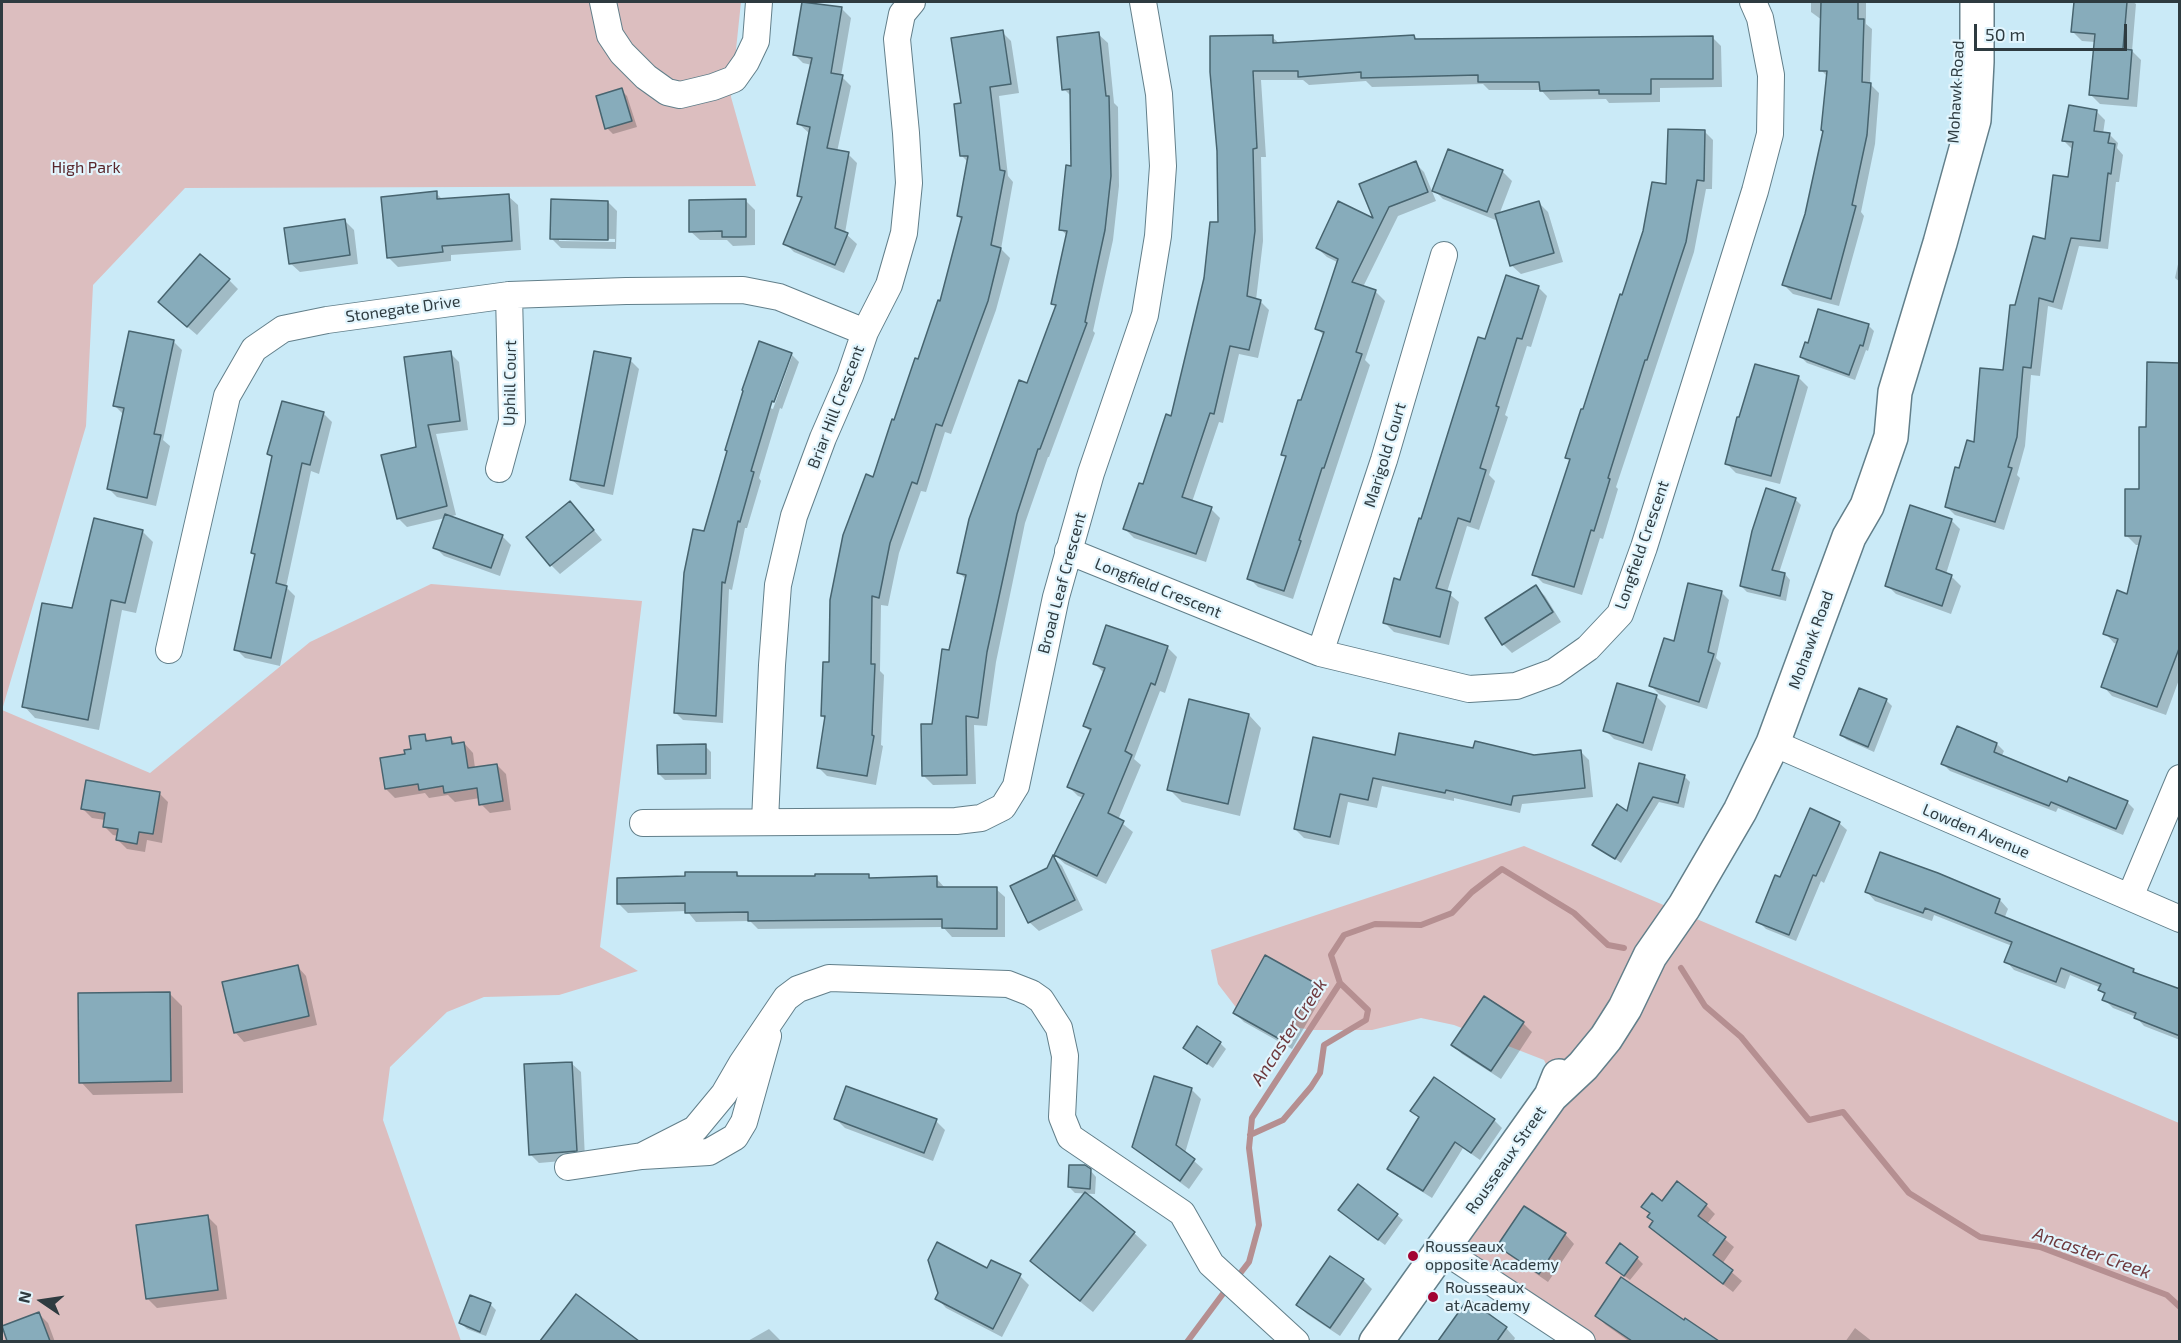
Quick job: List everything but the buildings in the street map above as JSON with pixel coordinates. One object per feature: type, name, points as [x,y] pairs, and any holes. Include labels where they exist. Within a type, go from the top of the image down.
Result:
[{"type":"main road","name":"Mohawk Road","points":[[1955,182],[1952,138],[1961,2]]},
{"type":"main road","name":"Mohawk Road","points":[[1773,743],[1849,537],[1867,506],[1891,437],[1895,392],[1974,120],[1977,2]]},
{"type":"main road","name":"Rousseaux Street","points":[[1377,1341],[1551,1096],[1583,1066],[1606,1038],[1625,1008],[1650,956],[1684,907],[1740,811],[1773,743]]},
{"type":"street","points":[[603,2],[610,36],[622,53],[646,77],[667,92],[680,95],[734,79],[746,62],[756,41],[759,2]]},
{"type":"street","name":"Briar Hill Crescent","points":[[765,821],[778,585],[794,516],[865,333],[889,285],[904,232],[909,183],[897,39],[902,14],[912,2]]},
{"type":"street","name":"Broad Leaf Crescent","points":[[642,823],[956,821],[981,818],[1003,807],[1016,786],[1040,668],[1068,551],[1091,472],[1144,315],[1158,236],[1163,166],[1159,94],[1143,2]]},
{"type":"street","name":"Longfield Crescent","points":[[1068,551],[1320,653],[1469,689],[1516,686],[1554,672],[1588,648],[1620,614],[1644,547],[1749,213],[1770,134],[1771,75],[1760,18],[1754,2]]},
{"type":"street","name":"Marigold Court","points":[[1320,653],[1384,460],[1444,255]]},
{"type":"street","name":"Stonegate Drive","points":[[169,650],[227,396],[254,349],[284,329],[327,320],[509,295],[743,290],[779,297],[865,333]]},
{"type":"street","name":"Uphill Court","points":[[499,469],[512,421],[509,295]]},
{"type":"street","name":"Lowden Avenue","points":[[1773,743],[2180,919]]},
{"type":"street","points":[[2130,897],[2180,778]]},
{"type":"street","points":[[642,1156],[695,1129],[724,1094],[786,998],[798,989],[829,978],[1008,984],[1031,993],[1041,1000],[1059,1028],[1065,1056],[1062,1118],[1071,1137],[1182,1213],[1210,1264],[1296,1341]]},
{"type":"street","points":[[568,1167],[642,1156],[709,1152],[735,1137],[744,1122],[772,1021]]},
{"type":"street","points":[[1443,1250],[1581,1341]]},
{"type":"green space","name":"High Park","points":[[2,2],[741,2],[731,97],[756,186],[185,188],[93,285],[86,426],[2,710]]},
{"type":"green space","points":[[431,584],[642,601],[600,947],[638,971],[559,995],[484,997],[447,1012],[390,1067],[383,1120],[461,1341],[2,1342],[2,710],[150,773],[310,642]]},
{"type":"green space","points":[[1524,846],[2179,1123],[2179,1341],[1563,1341],[1433,1248],[1552,1077],[1544,1060],[1454,1025],[1421,1018],[1372,1030],[1312,1030],[1259,1021],[1238,1010],[1218,984],[1211,950]]},
{"type":"waterway","name":"Ancaster Creek","points":[[1235,1280],[1249,1262],[1259,1225],[1249,1148],[1252,1118],[1340,983],[1331,955],[1344,935],[1375,924],[1421,925],[1452,913],[1472,892],[1502,869],[1574,913],[1608,945],[1624,948]]},
{"type":"waterway","name":"Ancaster Creek","points":[[1681,968],[1705,1006],[1741,1037],[1809,1120],[1843,1112],[1909,1193],[1980,1237],[2040,1247],[2167,1295],[2180,1307]]},
{"type":"waterway","points":[[1250,1135],[1283,1120],[1320,1073],[1324,1045],[1366,1020],[1368,1010],[1340,983]]},
{"type":"waterway","name":"Ancaster Creek","points":[[1187,1342],[1228,1287]]},
{"type":"place","name":"Rousseaux opposite Academy","points":[[1413,1256]]},
{"type":"place","name":"Rousseaux at Academy","points":[[1433,1297]]}]
